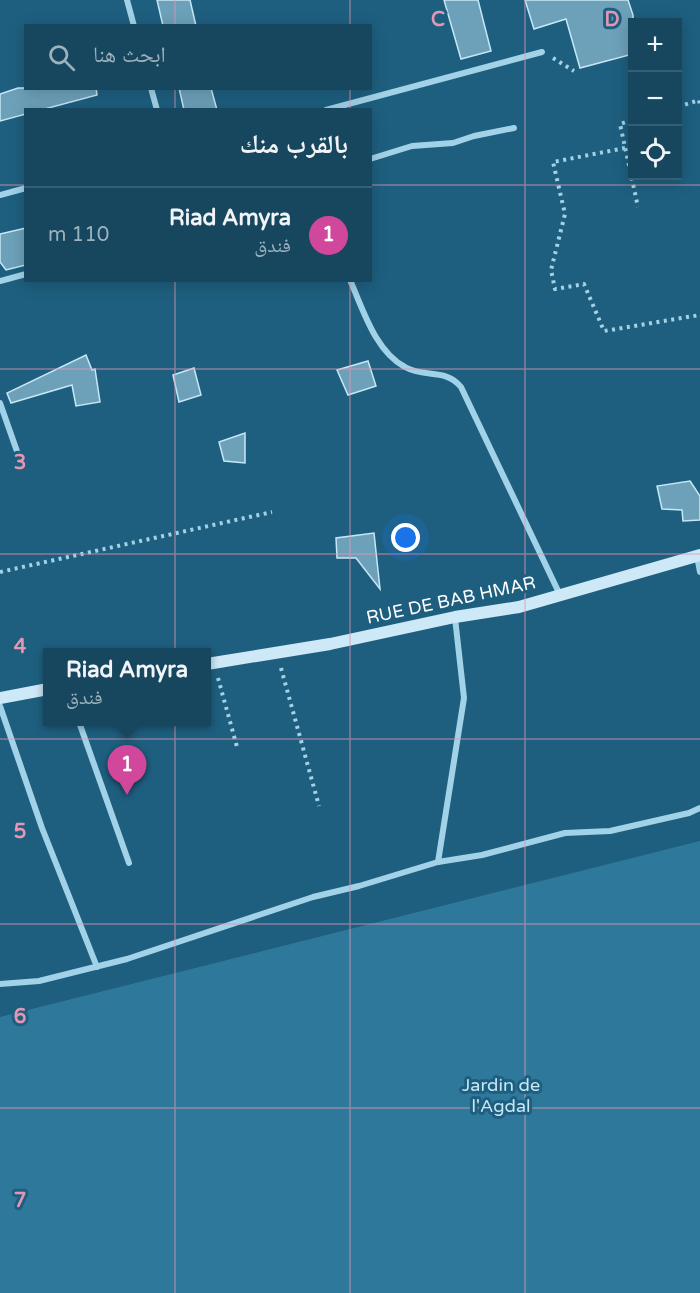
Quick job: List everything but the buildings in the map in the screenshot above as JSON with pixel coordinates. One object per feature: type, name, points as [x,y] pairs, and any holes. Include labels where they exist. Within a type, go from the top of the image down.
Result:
[{"type":"main road","name":"RUE DE BAB HMAR","points":[[211,664],[519,606],[698,555]]},
{"type":"main road","points":[[0,698],[43,689]]},
{"type":"street","points":[[127,0],[133,24]]},
{"type":"street","points":[[333,108],[542,52]]},
{"type":"street","points":[[152,90],[156,108]]},
{"type":"street","points":[[372,158],[412,146],[453,143],[514,128]]},
{"type":"street","points":[[0,195],[24,189]]},
{"type":"street","points":[[0,281],[24,275]]},
{"type":"street","points":[[351,282],[377,337],[392,358],[412,370],[455,379],[461,387],[560,595]]},
{"type":"street","points":[[0,403],[19,458]]},
{"type":"street","points":[[698,555],[700,572]]},
{"type":"street","points":[[438,862],[464,698],[455,617]]},
{"type":"street","points":[[0,706],[42,828],[97,967]]},
{"type":"street","points":[[79,726],[129,863]]},
{"type":"street","points":[[0,984],[39,981],[127,959],[313,897],[359,886],[438,862],[482,855],[565,833],[610,831],[689,813],[700,808]]},
{"type":"path","points":[[542,52],[574,71]]},
{"type":"path","points":[[682,106],[699,100],[700,105]]},
{"type":"path","points":[[628,122],[620,124],[638,207]]},
{"type":"path","points":[[625,148],[553,162],[565,213],[551,270],[555,289],[584,284],[604,331],[700,315]]},
{"type":"path","points":[[0,572],[272,512]]},
{"type":"path","points":[[277,653],[320,806]]},
{"type":"path","points":[[211,667],[237,747]]},
{"type":"green space","name":"Jardin de l'Agdal","points":[[700,841],[700,1293],[0,1293],[0,1017]]},
{"type":"place","name":"Riad Amyra","points":[[127,795]]}]
